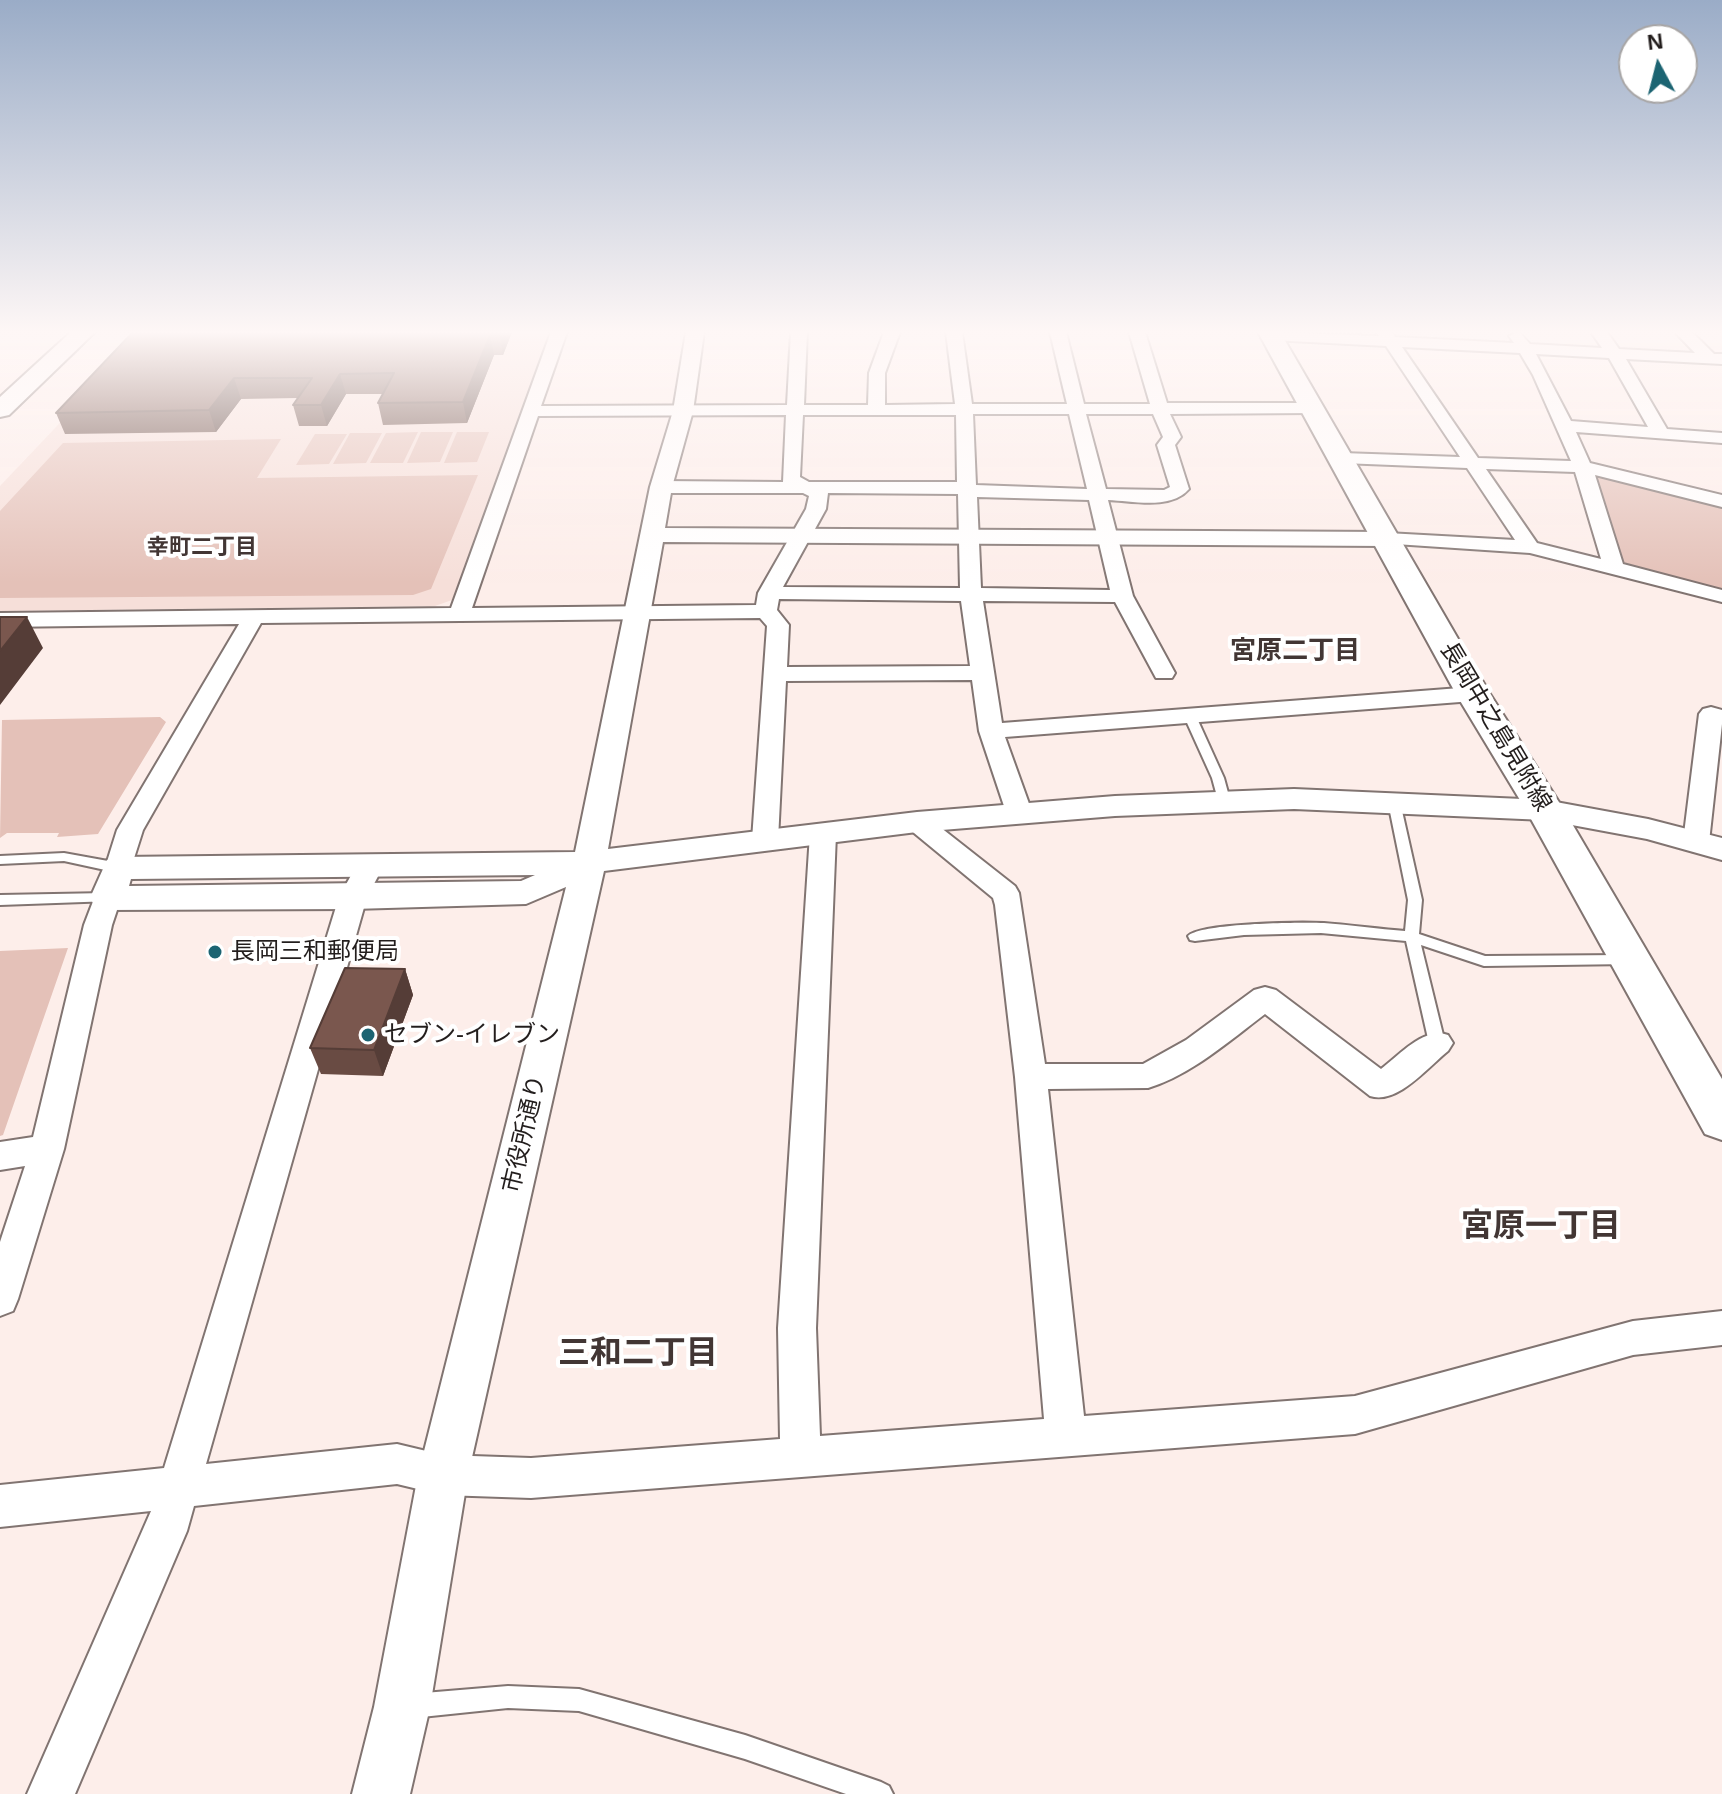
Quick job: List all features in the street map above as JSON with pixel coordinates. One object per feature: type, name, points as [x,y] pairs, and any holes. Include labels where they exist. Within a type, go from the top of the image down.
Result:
[{"type":"main road","name":"長岡中之島見附線","points":[[1318,416],[1473,694],[1545,810],[1722,1121]]},
{"type":"street","points":[[459,615],[531,416]]},
{"type":"street","name":"市役所通り","points":[[381,1794],[402,1707],[443,1475],[589,863],[661,487],[682,416]]},
{"type":"street","points":[[767,602],[816,509],[819,494],[791,480],[794,416]]},
{"type":"street","points":[[964,416],[971,595],[991,731],[1019,812]]},
{"type":"street","points":[[1077,416],[1105,538],[1122,596],[1164,673]]},
{"type":"street","points":[[661,487],[967,488],[978,492],[1168,496],[1180,489],[1166,445],[1172,437],[1163,416]]},
{"type":"street","points":[[1440,416],[1530,547]]},
{"type":"street","points":[[1559,416],[1583,467],[1613,566]]},
{"type":"street","points":[[1650,416],[1661,434]]},
{"type":"street","points":[[1563,426],[1722,438]]},
{"type":"street","points":[[1342,458],[1583,467],[1722,501]]},
{"type":"street","points":[[654,535],[1387,539],[1530,547],[1722,596]]},
{"type":"street","points":[[0,620],[637,612],[767,602],[971,595],[1122,596]]},
{"type":"street","points":[[765,840],[778,625],[767,602]]},
{"type":"street","points":[[0,1299],[47,1149],[98,925],[130,830],[254,617]]},
{"type":"street","points":[[777,674],[982,673]]},
{"type":"street","points":[[991,731],[1473,694]]},
{"type":"street","points":[[113,883],[361,882],[526,892],[589,863],[648,853],[1019,812],[1224,800],[1394,802],[1545,810],[1709,845],[1711,714],[1722,717]]},
{"type":"street","points":[[917,822],[1005,893],[1009,905],[1031,1077],[1066,1437]]},
{"type":"street","points":[[800,1458],[797,1328],[823,834]]},
{"type":"street","points":[[51,1794],[166,1531],[361,882]]},
{"type":"street","points":[[1031,1077],[1148,1076],[1197,1048],[1265,998],[1381,1087],[1437,1043]]},
{"type":"street","points":[[0,1156],[47,1149]]},
{"type":"street","points":[[0,1506],[397,1464],[443,1475],[531,1478],[1355,1415],[1633,1338],[1722,1328]]},
{"type":"lane","points":[[1189,714],[1218,778],[1224,800]]},
{"type":"lane","points":[[1394,802],[1415,900],[1412,937],[1437,1043]]},
{"type":"lane","points":[[0,860],[64,857],[113,883]]},
{"type":"lane","points":[[0,900],[113,883]]},
{"type":"lane","points":[[1195,936],[1244,930],[1321,928],[1412,937],[1484,961],[1630,960]]},
{"type":"lane","points":[[402,1707],[508,1697],[579,1700],[745,1747],[881,1794]]},
{"type":"shaded area","points":[[67,416],[521,416],[452,600],[435,606],[0,611],[0,486]]},
{"type":"shaded area","points":[[418,432],[403,463],[370,463],[386,433]]},
{"type":"shaded area","points":[[421,432],[453,432],[440,462],[407,463]]},
{"type":"shaded area","points":[[457,432],[489,432],[477,462],[444,463]]},
{"type":"shaded area","points":[[350,433],[382,433],[366,463],[333,464]]},
{"type":"shaded area","points":[[315,434],[347,434],[329,464],[296,465]]},
{"type":"shaded area","points":[[281,439],[257,478],[478,475],[431,589],[413,595],[0,598],[0,511],[63,443]]},
{"type":"shaded area","points":[[1592,472],[1722,505],[1722,590],[1619,563]]},
{"type":"shaded area","points":[[160,717],[166,722],[98,834],[57,837],[59,833],[7,833],[0,838],[2,720]]},
{"type":"shaded area","points":[[68,948],[3,1135],[0,1136],[0,951]]},
{"type":"building","points":[[0,617],[27,617],[0,651]]},
{"type":"building","points":[[345,968],[405,969],[374,1050],[310,1048]]},
{"type":"place","name":"長岡三和郵便局","points":[[215,952]]},
{"type":"place","name":"セブン-イレブン","points":[[368,1035]]},
{"type":"district","name":"幸町二丁目","points":[[202,548]]},
{"type":"district","name":"宮原二丁目","points":[[1295,652]]},
{"type":"district","name":"宮原一丁目","points":[[1541,1227]]},
{"type":"district","name":"三和二丁目","points":[[638,1354]]}]
